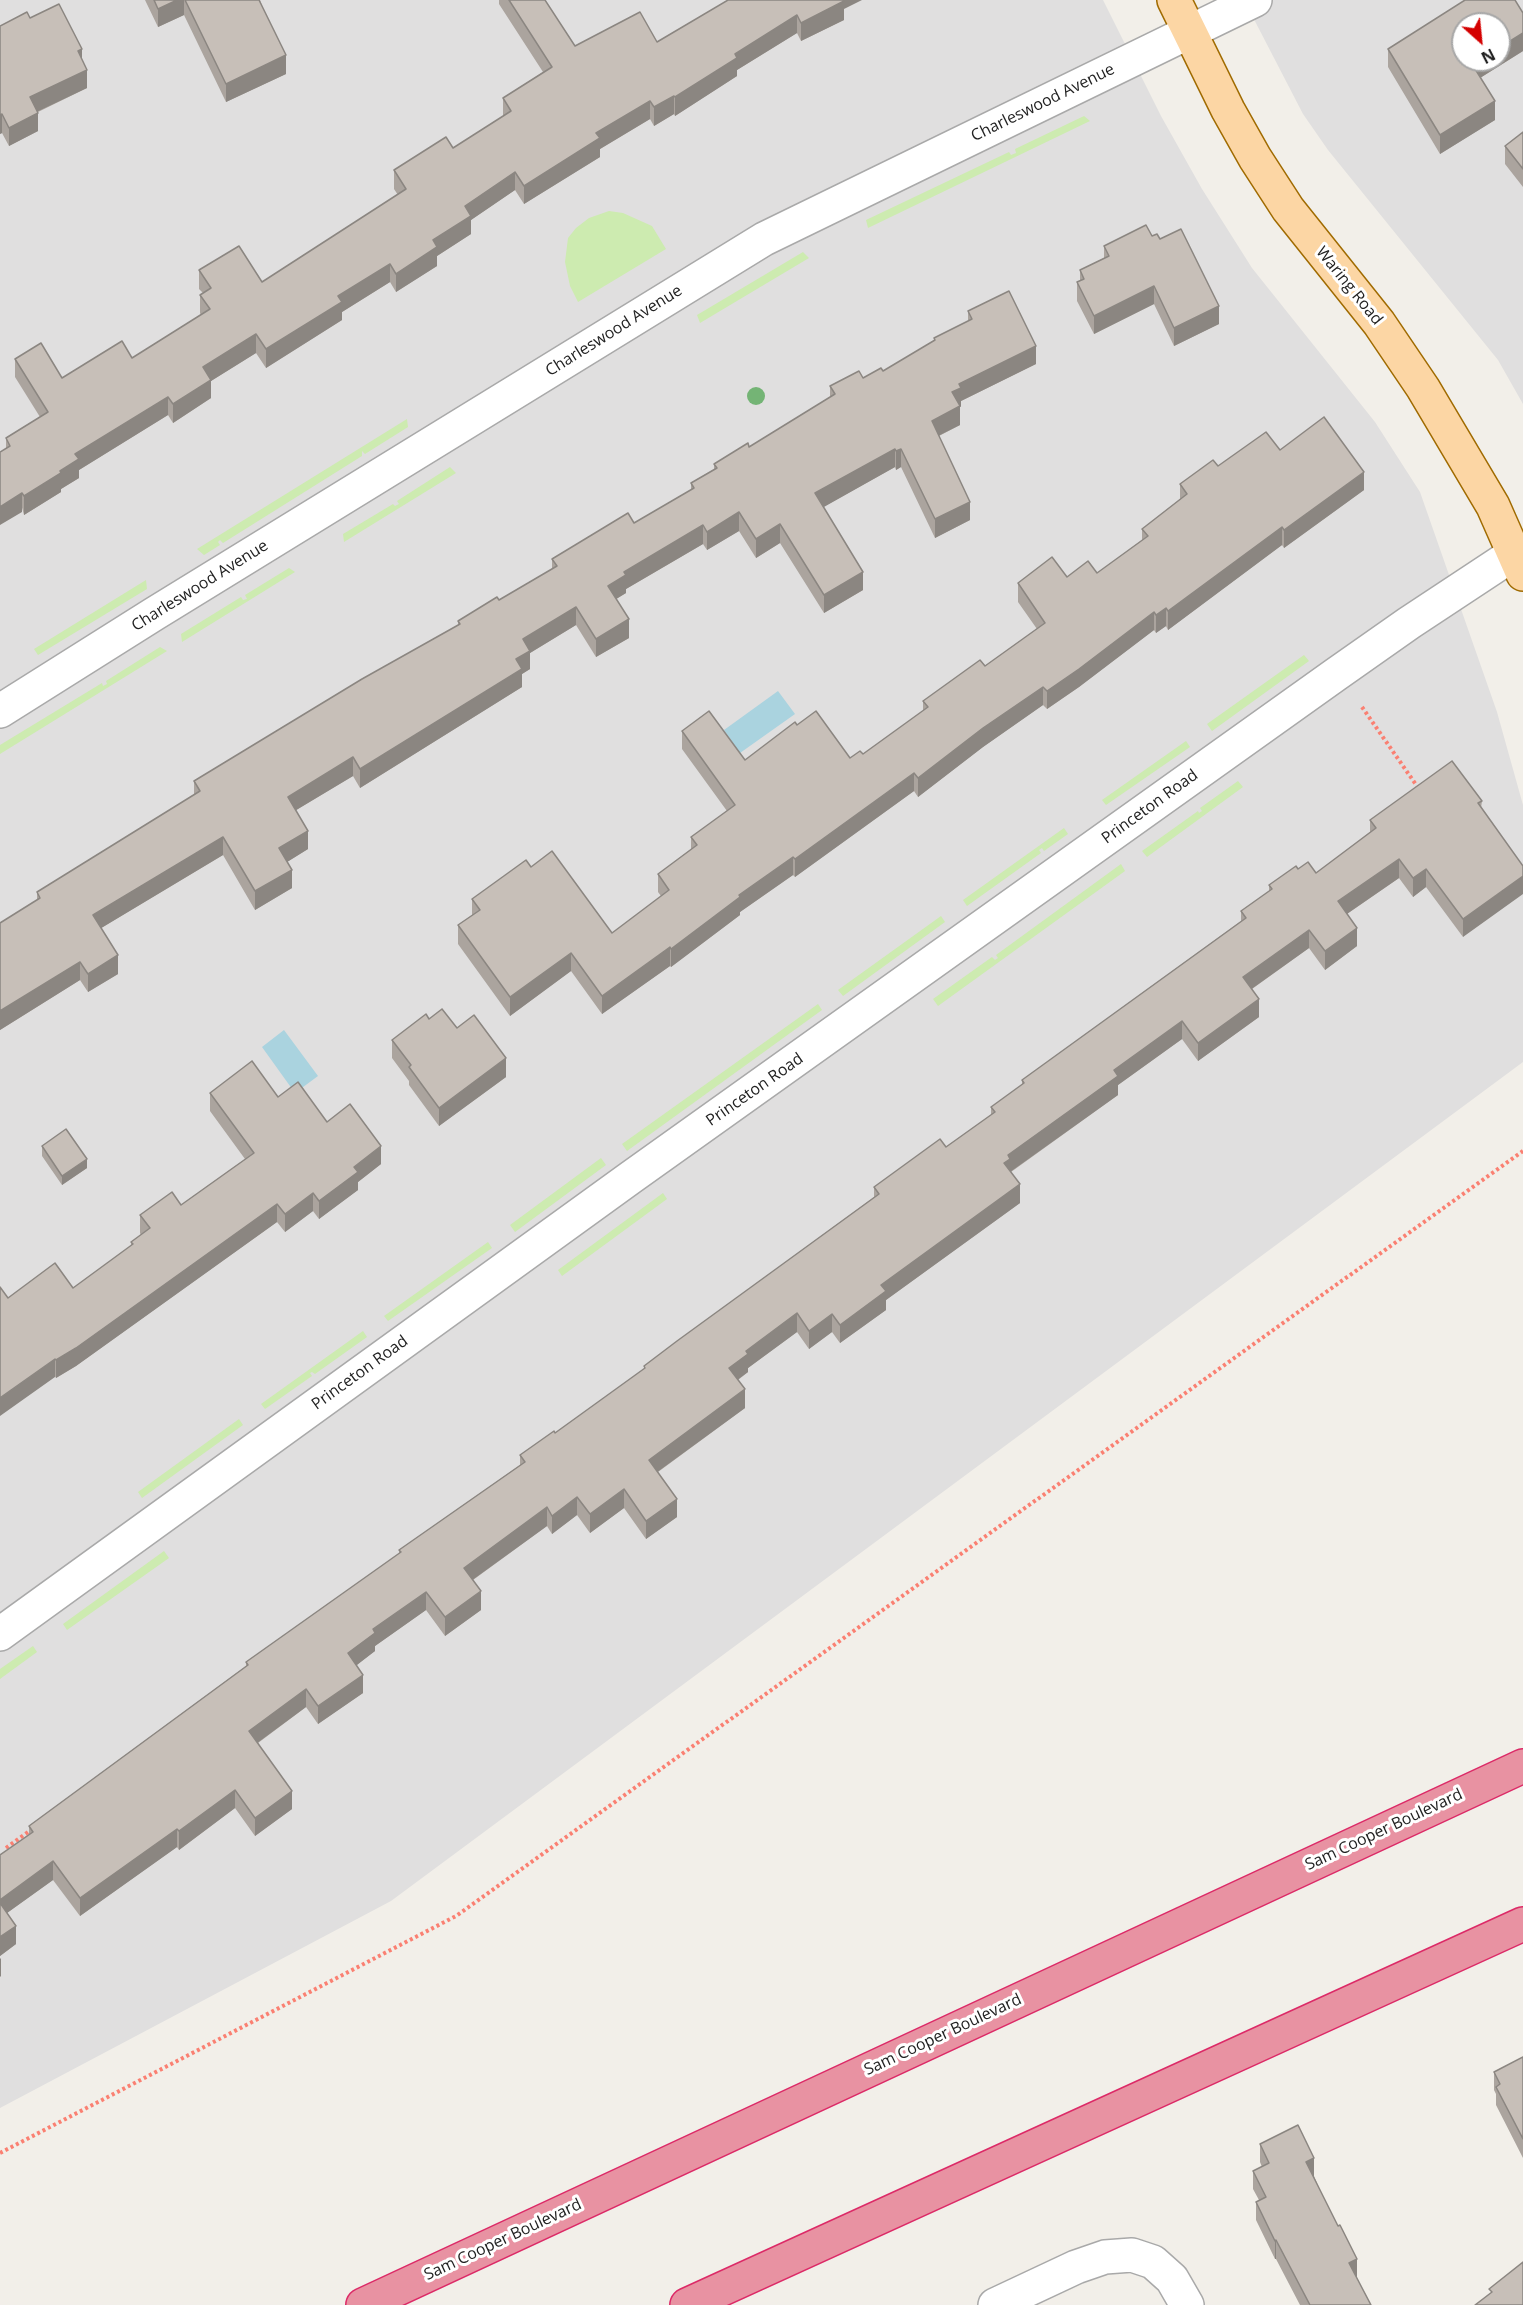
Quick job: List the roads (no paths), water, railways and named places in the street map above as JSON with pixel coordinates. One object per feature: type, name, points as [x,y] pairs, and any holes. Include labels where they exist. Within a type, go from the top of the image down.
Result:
[{"type":"highway","name":"Sam Cooper Boulevard","points":[[363,2305],[1523,1766]]},
{"type":"highway","points":[[687,2305],[1523,1924]]},
{"type":"main road","name":"Waring Road","points":[[1174,0],[1188,32],[1255,158],[1288,209],[1379,322],[1424,388],[1493,506],[1519,564]]},
{"type":"street","name":"Charleswood Avenue","points":[[0,711],[764,239],[1255,0]]},
{"type":"street","name":"Princeton Road","points":[[0,1634],[630,1178],[1409,622],[1519,564]]},
{"type":"street","points":[[995,2305],[1076,2267],[1105,2257],[1132,2255],[1154,2262],[1172,2279],[1187,2305]]},
{"type":"water","points":[[778,691],[795,714],[740,753],[724,730]]},
{"type":"water","points":[[284,1030],[318,1076],[295,1093],[262,1047]]}]
